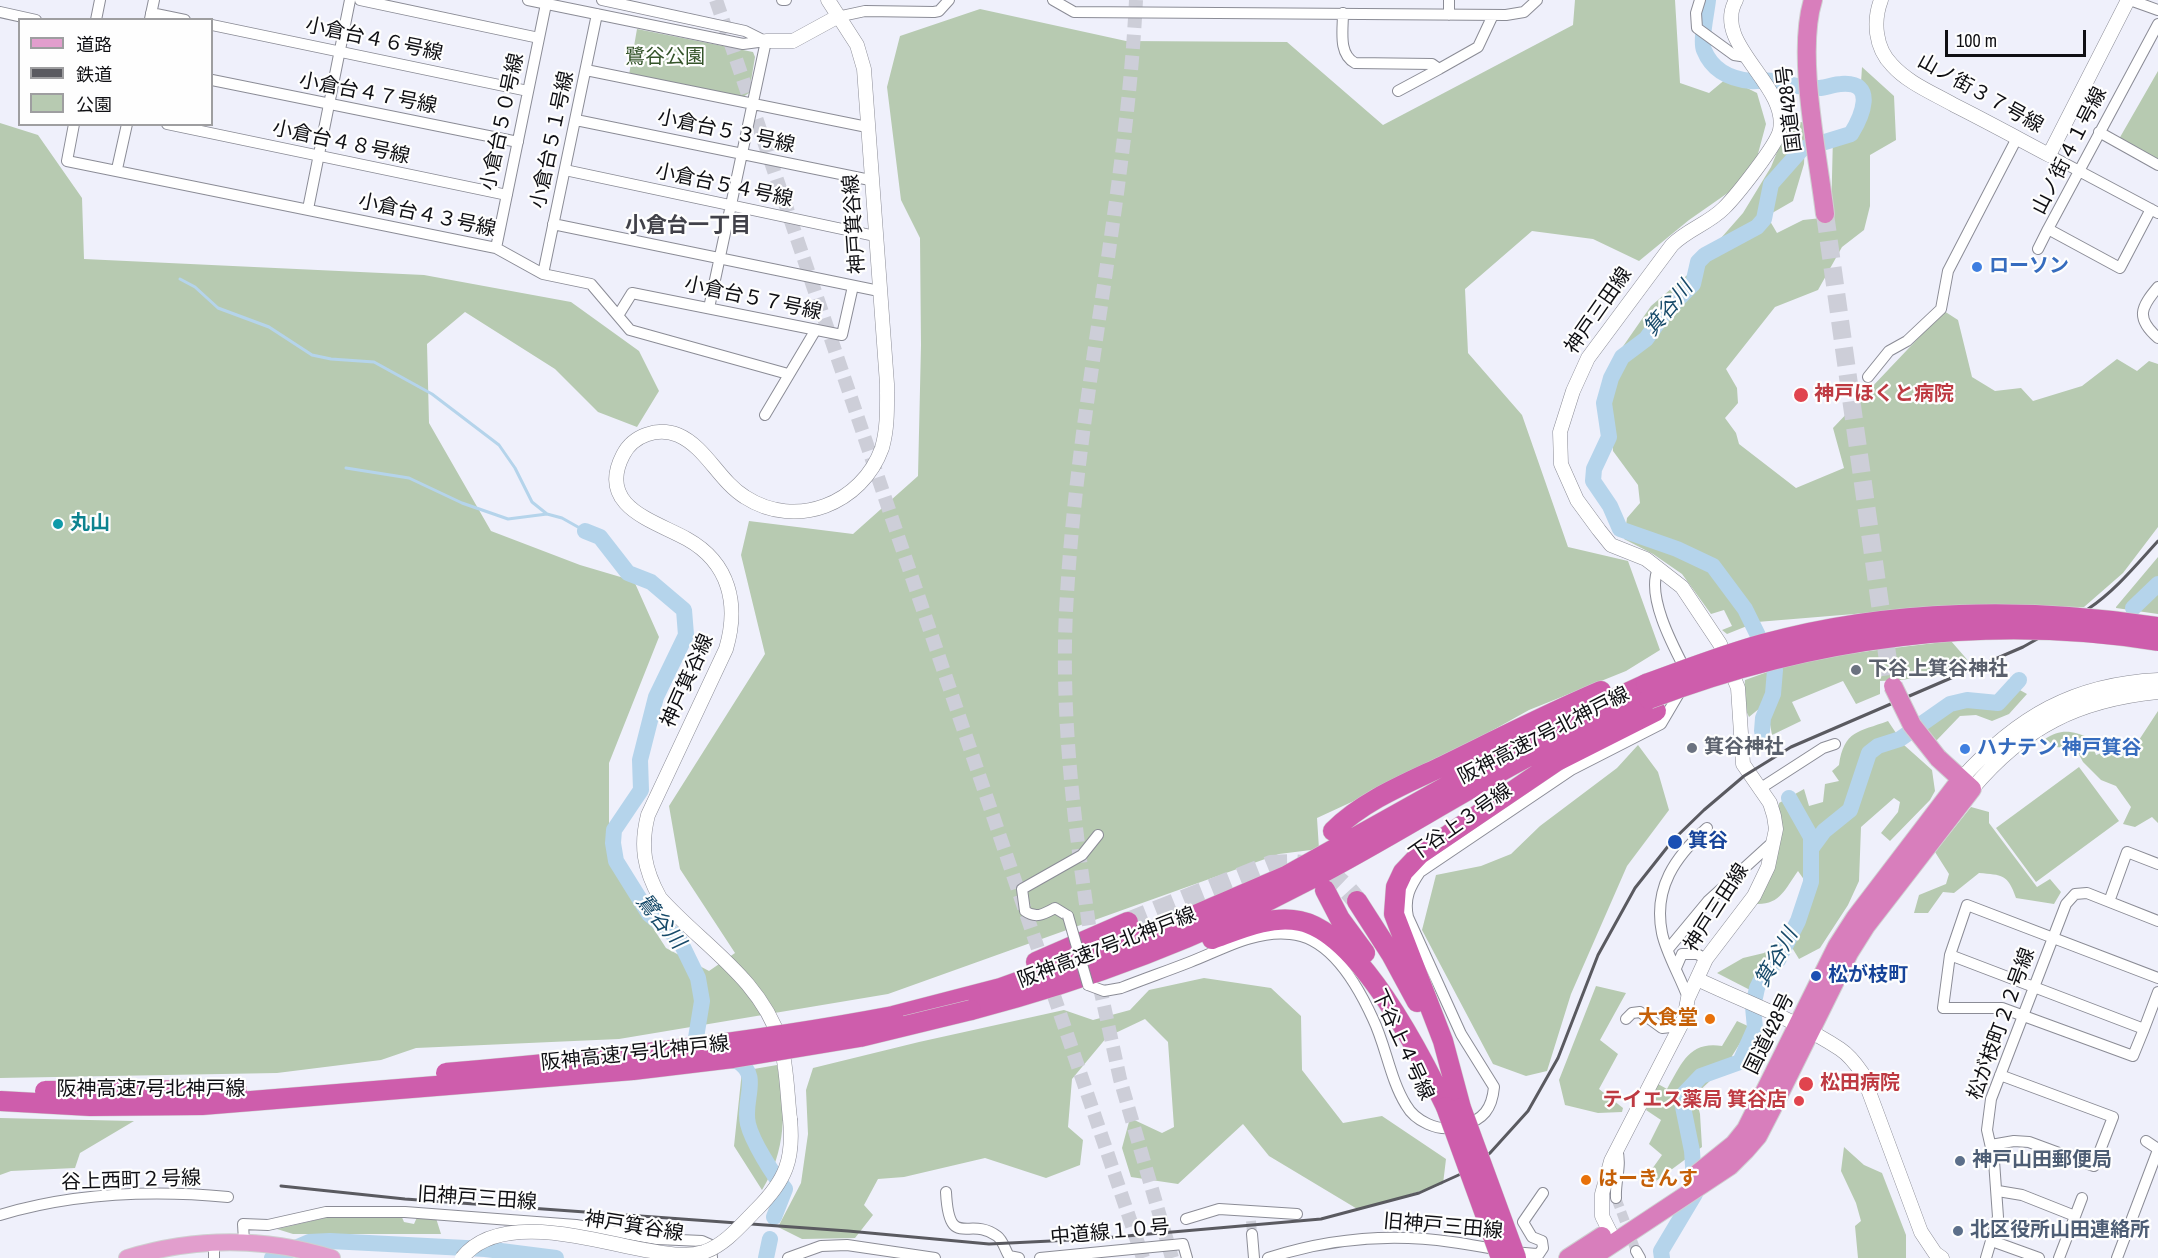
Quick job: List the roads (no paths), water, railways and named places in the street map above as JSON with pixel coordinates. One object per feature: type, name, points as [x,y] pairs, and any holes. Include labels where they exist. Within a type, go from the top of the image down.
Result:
[{"type":"highway","name":"国道428号","points":[[1813,0],[1808,16],[1806,47],[1825,214]]},
{"type":"highway","name":"阪神高速7号北神戸線","points":[[0,1101],[90,1106],[202,1105],[633,1070],[733,1058],[860,1037],[1011,1000],[1119,964],[1222,922],[1308,880],[1518,762],[1706,662],[1764,644],[1860,624],[1929,618],[2035,615],[2158,627]]},
{"type":"highway","points":[[1333,831],[1349,815],[1389,792],[1535,719],[1648,692],[1689,694],[1781,658],[1872,639],[2012,629],[2132,637],[2158,641]]},
{"type":"highway","points":[[1891,680],[1912,725],[1938,758],[1966,784]]},
{"type":"highway","points":[[1457,1110],[1443,1041],[1394,914],[1396,887],[1403,872],[1420,854],[1557,761],[1648,692]]},
{"type":"highway","name":"阪神高速7号北神戸線","points":[[0,1089],[151,1092],[260,1089],[576,1062],[728,1044],[893,1016],[1000,988],[1156,932],[1275,880],[1351,842],[1549,730],[1648,692]]},
{"type":"highway","name":"国道428号","points":[[1591,1258],[1709,1172],[1730,1166],[1758,1136],[1803,1030],[1848,953],[1966,784]]},
{"type":"highway","points":[[1325,890],[1340,919],[1386,982],[1407,1017],[1457,1110]]},
{"type":"highway","points":[[1357,901],[1414,995],[1509,1256]]},
{"type":"highway","points":[[1011,1000],[1048,994],[1260,923],[1278,919],[1301,921],[1332,935],[1365,972],[1457,1110]]},
{"type":"highway","points":[[893,1016],[987,982],[1084,943],[1128,922]]},
{"type":"highway","name":"国道428号","points":[[1568,1258],[1610,1232],[1670,1200]]},
{"type":"main road","points":[[127,1258],[176,1246],[214,1250],[248,1242],[287,1246],[332,1258]]},
{"type":"street","points":[[96,18],[100,0]]},
{"type":"street","points":[[154,0],[150,16],[168,18]]},
{"type":"street","points":[[308,209],[350,0]]},
{"type":"street","points":[[360,0],[539,38]]},
{"type":"street","points":[[528,0],[743,44],[793,41],[837,17],[864,10],[939,11],[950,0]]},
{"type":"street","points":[[602,0],[745,31],[766,41]]},
{"type":"street","name":"神戸箕谷線","points":[[462,1258],[497,1225],[680,1255],[706,1251],[722,1242],[751,1215],[781,1179],[791,1153],[784,1057],[773,1024],[762,1003],[742,978],[660,898],[650,881],[643,857],[642,841],[648,814],[726,649],[733,620],[732,597],[719,568],[698,546],[645,519],[628,507],[619,490],[618,471],[624,453],[636,440],[664,432],[677,435],[694,445],[738,492],[761,506],[799,512],[820,508],[848,495],[872,470],[885,434],[887,384],[867,127],[860,54],[828,0]]},
{"type":"street","points":[[1053,0],[1074,12],[1449,15],[1524,12],[1538,0]]},
{"type":"street","points":[[1249,0],[1249,12]]},
{"type":"street","points":[[1449,0],[1449,15]]},
{"type":"street","points":[[1700,0],[1696,13],[1697,28],[1734,55],[1747,57]]},
{"type":"street","name":"神戸三田線","points":[[1610,1232],[1602,1216],[1602,1194],[1617,1149],[1680,1026],[1688,998],[1703,981],[1706,959],[1754,896],[1768,867],[1774,841],[1774,816],[1770,803],[1743,764],[1737,688],[1720,644],[1682,587],[1646,558],[1611,545],[1577,500],[1561,464],[1560,432],[1573,391],[1588,358],[1672,245],[1686,231],[1708,220],[1724,208],[1772,146],[1780,129],[1779,116],[1769,89],[1739,45],[1731,19],[1732,7],[1736,0]]},
{"type":"street","name":"山ノ街３７号線","points":[[1881,0],[1877,12],[1876,28],[1880,45],[1891,65],[1914,84],[2154,211]]},
{"type":"street","points":[[2129,0],[2158,10]]},
{"type":"street","name":"山ノ街３７号線","points":[[2049,155],[2129,0]]},
{"type":"street","name":"小倉台５０号線","points":[[496,248],[546,4]]},
{"type":"street","points":[[0,12],[27,18]]},
{"type":"street","points":[[1343,13],[1343,50],[1349,60],[1355,63],[1432,64],[1439,69]]},
{"type":"street","name":"小倉台５１号線","points":[[543,274],[597,14]]},
{"type":"street","points":[[1398,91],[1478,47],[1492,15]]},
{"type":"street","name":"山ノ街４１号線","points":[[2154,211],[2120,268],[2048,229],[2158,24]]},
{"type":"street","name":"小倉台４６号線","points":[[213,25],[528,91]]},
{"type":"street","points":[[709,308],[766,41]]},
{"type":"street","points":[[586,70],[867,127]]},
{"type":"street","name":"小倉台４７号線","points":[[213,80],[518,142]]},
{"type":"street","name":"小倉台５３号線","points":[[576,120],[870,180]]},
{"type":"street","name":"小倉台４３号線","points":[[74,126],[67,161],[117,169],[496,248],[543,274],[591,284],[619,314],[630,330],[788,374]]},
{"type":"street","points":[[117,169],[127,126]]},
{"type":"street","name":"小倉台４８号線","points":[[176,126],[507,195]]},
{"type":"street","points":[[2099,132],[2158,165]]},
{"type":"street","points":[[1868,377],[1889,351],[1908,341],[1941,309],[1948,271],[2017,138]]},
{"type":"street","name":"小倉台５４号線","points":[[565,170],[875,236]]},
{"type":"street","points":[[553,224],[879,291]]},
{"type":"street","points":[[2038,249],[2048,229]]},
{"type":"street","name":"小倉台５７号線","points":[[619,314],[632,292],[842,335],[853,286]]},
{"type":"street","points":[[2158,287],[2144,304],[2142,315],[2150,330],[2158,338]]},
{"type":"street","points":[[765,415],[815,331]]},
{"type":"street","name":"下谷上３号線","points":[[1457,1110],[1478,1121],[1490,1108],[1494,1087],[1461,1034],[1408,917],[1405,903],[1409,888],[1420,872],[1571,770],[1661,724],[1689,676],[1661,614],[1654,578],[1658,569]]},
{"type":"street","points":[[1966,784],[2001,739],[2044,709],[2106,686],[2158,680]]},
{"type":"street","points":[[1966,784],[2024,737],[2054,719],[2092,703],[2123,696],[2158,692]]},
{"type":"street","points":[[1761,788],[1823,748],[1835,744]]},
{"type":"street","points":[[1688,998],[1662,934],[1661,889],[1666,875],[1707,828]]},
{"type":"street","name":"下谷上４号線","points":[[1098,835],[1082,855],[1065,867],[1022,889],[1025,911],[1030,915],[1042,915],[1055,908],[1068,916],[1088,985],[1104,991],[1121,988],[1252,938],[1292,934],[1308,939],[1322,946],[1335,958],[1374,1019],[1406,1105],[1419,1120],[1444,1131],[1457,1110]]},
{"type":"street","points":[[1669,948],[1708,901],[1774,841]]},
{"type":"street","points":[[2110,899],[2127,852],[2158,864]]},
{"type":"street","name":"松が枝町２２号線","points":[[1986,1258],[1998,1217],[1998,1191],[1987,1130],[1991,1099],[2066,904],[2075,894],[2087,893],[2110,899],[2158,921]]},
{"type":"street","points":[[2158,978],[1967,905],[1950,955],[1943,1008],[2002,1008],[2133,1056],[2158,992]]},
{"type":"street","points":[[1676,968],[1682,954],[1688,952],[1706,959]]},
{"type":"street","points":[[1950,955],[2144,1029]]},
{"type":"street","points":[[1703,981],[1841,1050],[1862,1073],[1921,1232],[1942,1258]]},
{"type":"street","points":[[1626,1019],[1632,1013],[1640,1012],[1662,1028],[1680,1026]]},
{"type":"street","points":[[1991,1146],[2013,1141],[2029,1142],[2094,1166],[2113,1118],[2000,1075]]},
{"type":"street","points":[[1457,1110],[1473,1158]]},
{"type":"street","points":[[2117,1258],[2158,1150],[2146,1141]]},
{"type":"street","points":[[1616,1198],[1621,1162],[1617,1149]]},
{"type":"street","points":[[1480,1177],[1509,1256]]},
{"type":"street","points":[[1998,1191],[2022,1196],[2075,1215]]},
{"type":"street","points":[[946,1192],[947,1212],[952,1225],[960,1229],[993,1234],[999,1237],[1009,1256],[1019,1258]]},
{"type":"street","name":"谷上西町２号線","points":[[0,1215],[48,1203],[90,1197],[193,1194],[228,1197]]},
{"type":"street","name":"旧神戸三田線","points":[[1269,1258],[1317,1244],[1360,1239],[1442,1241],[1509,1256],[1539,1254],[1543,1248],[1542,1241],[1532,1237],[1522,1222],[1543,1194]]},
{"type":"street","points":[[2059,1258],[2082,1198]]},
{"type":"street","name":"中道線１０号","points":[[1186,1219],[1220,1209],[1251,1217],[1297,1214]]},
{"type":"street","name":"旧神戸三田線","points":[[248,1242],[243,1224],[268,1225],[326,1212],[405,1212],[497,1225],[576,1225],[657,1239],[702,1241],[711,1245],[712,1258]]},
{"type":"street","points":[[1252,1234],[1254,1258]]},
{"type":"street","points":[[1992,1241],[2039,1258]]},
{"type":"street","name":"中道線１０号","points":[[1041,1258],[1130,1254],[1183,1244],[1186,1258]]},
{"type":"street","points":[[788,1258],[821,1245],[848,1245],[935,1258]]},
{"type":"waterway","name":"箕谷川","points":[[1708,0],[1703,33],[1704,50],[1712,63],[1729,76],[1743,80],[1770,80],[1807,88],[1822,88],[1838,84],[1852,85],[1860,88],[1864,102],[1851,134],[1802,149],[1771,184],[1764,219],[1757,227],[1705,255],[1698,262],[1693,284],[1666,311],[1646,339],[1622,357],[1611,378],[1604,403],[1609,437],[1594,469],[1593,481],[1610,506],[1620,529],[1677,549],[1713,566],[1745,609],[1775,670],[1773,694],[1763,718],[1762,731]]},
{"type":"waterway","points":[[180,279],[195,287],[218,308],[269,327],[312,355],[331,359],[374,362],[432,394],[499,445],[515,468],[532,502],[547,514]]},
{"type":"waterway","points":[[346,468],[409,478],[462,503],[508,519],[547,514],[562,518],[585,531]]},
{"type":"waterway","name":"鷺谷川","points":[[585,531],[600,537],[628,573],[651,582],[684,610],[686,635],[656,697],[640,760],[641,790],[614,830],[613,843],[616,861],[649,914],[679,939],[698,978],[702,1001],[695,1044],[701,1058]]},
{"type":"waterway","points":[[2133,608],[2158,584]]},
{"type":"waterway","points":[[1813,846],[1824,831],[1850,810],[1869,753],[1878,746],[1900,739],[1950,704],[1967,700],[1998,703],[2019,680]]},
{"type":"waterway","name":"箕谷川","points":[[1662,1258],[1661,1251],[1695,1194],[1692,1151],[1681,1097],[1701,1076],[1740,1062],[1755,1028],[1753,1007],[1757,988],[1763,976],[1778,960],[1798,921],[1811,882],[1811,837],[1789,798]]},
{"type":"waterway","name":"鷺谷川","points":[[726,1061],[737,1061],[748,1074],[750,1089],[747,1115],[750,1131],[764,1158],[785,1189],[774,1217]]},
{"type":"waterway","name":"鷺谷川","points":[[766,1258],[770,1239]]},
{"type":"waterway","points":[[272,1258],[309,1242],[330,1241],[485,1249],[556,1258]]},
{"type":"tunnel","points":[[716,0],[1143,1258]]},
{"type":"tunnel","points":[[1092,946],[1070,770],[1065,682],[1067,594],[1081,445],[1123,149],[1136,0]]},
{"type":"tunnel","points":[[1825,214],[1890,675]]},
{"type":"tunnel","points":[[1128,922],[1271,865],[1299,865],[1320,869],[1338,881],[1357,901]]},
{"type":"tunnel","points":[[1095,965],[1120,1079],[1172,1258]]},
{"type":"tunnel","points":[[1616,1198],[1636,1251]]},
{"type":"tunnel","points":[[1251,1221],[1252,1234]]},
{"type":"railway","points":[[281,1186],[405,1199],[848,1231],[989,1244],[1092,1239],[1321,1219],[1419,1193],[1463,1173],[1490,1153],[1528,1111],[1558,1058],[1598,955],[1635,888],[1673,840],[1704,810],[1744,776],[1791,747],[2023,647],[2072,619],[2107,594],[2158,541]]},
{"type":"place","name":"ローソン","points":[[1977,267]]},
{"type":"place","name":"神戸ほくと病院","points":[[1801,395]]},
{"type":"place","name":"丸山","points":[[58,524]]},
{"type":"place","name":"下谷上箕谷神社","points":[[1856,670]]},
{"type":"place","name":"箕谷神社","points":[[1692,748]]},
{"type":"place","name":"ハナテン 神戸箕谷","points":[[1965,749]]},
{"type":"place","name":"箕谷","points":[[1675,842]]},
{"type":"place","name":"松が枝町","points":[[1816,976]]},
{"type":"place","name":"大食堂","points":[[1710,1019]]},
{"type":"place","name":"松田病院","points":[[1806,1084]]},
{"type":"place","name":"テイエス薬局 箕谷店","points":[[1799,1101]]},
{"type":"place","name":"神戸山田郵便局","points":[[1960,1161]]},
{"type":"place","name":"はーきんす","points":[[1586,1180]]},
{"type":"place","name":"北区役所山田連絡所","points":[[1958,1231]]},
{"type":"district","name":"小倉台一丁目","points":[[688,226]]},
{"type":"park label","name":"鷺谷公園","points":[[665,58]]}]
